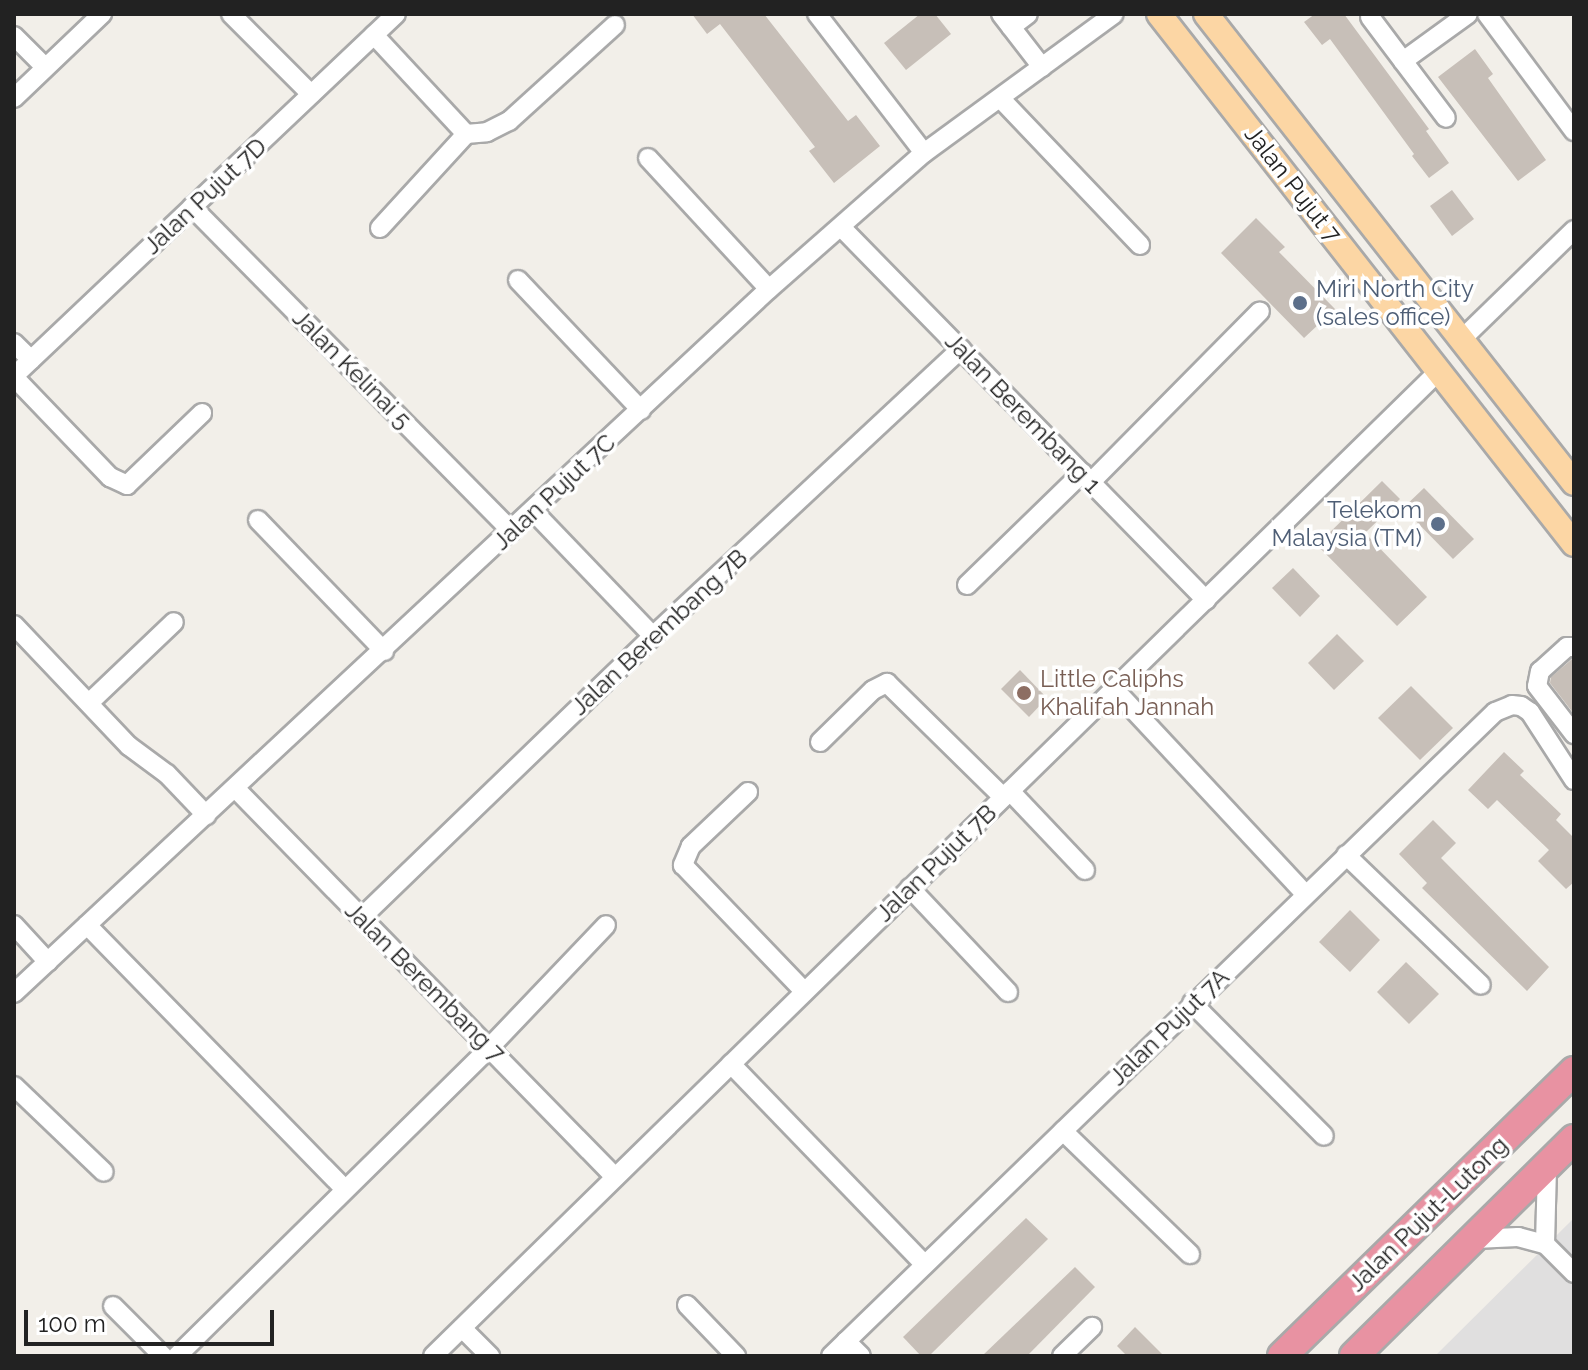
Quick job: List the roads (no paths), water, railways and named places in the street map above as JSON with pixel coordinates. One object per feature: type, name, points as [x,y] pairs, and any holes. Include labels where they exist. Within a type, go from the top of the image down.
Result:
[{"type":"highway","name":"Jalan Pujut-Lutong","points":[[1282,1356],[1574,1071]]},
{"type":"highway","name":"Jalan Pujut-Lutong","points":[[1354,1356],[1574,1139]]},
{"type":"main road","name":"Jalan Pujut 7","points":[[1159,14],[1574,544]]},
{"type":"main road","points":[[1172,14],[1209,60],[1232,106]]},
{"type":"main road","name":"Jalan Pujut 7","points":[[1206,14],[1574,483]]},
{"type":"street","points":[[14,98],[102,14]]},
{"type":"street","points":[[231,14],[311,94]]},
{"type":"street","name":"Jalan Pujut 7D","points":[[14,377],[396,14]]},
{"type":"street","points":[[817,14],[924,153]]},
{"type":"street","points":[[1028,14],[1006,21],[1042,67]]},
{"type":"street","name":"Jalan Pujut 7C","points":[[14,993],[534,512],[769,289],[924,153],[1114,14]]},
{"type":"street","points":[[1403,61],[1468,14]]},
{"type":"street","points":[[1487,14],[1574,131]]},
{"type":"street","points":[[1370,17],[1446,118]]},
{"type":"street","points":[[380,228],[466,134],[487,132],[509,121],[615,25]]},
{"type":"street","points":[[374,35],[466,134]]},
{"type":"street","points":[[14,36],[45,67]]},
{"type":"street","points":[[1000,98],[1140,245]]},
{"type":"street","points":[[648,158],[769,289]]},
{"type":"street","name":"Jalan Kelinai 5","points":[[192,207],[511,531]]},
{"type":"street","name":"Jalan Berembang 1","points":[[841,227],[1206,600]]},
{"type":"street","points":[[1463,338],[1574,230]]},
{"type":"street","points":[[518,280],[641,410]]},
{"type":"street","points":[[967,585],[1086,478],[1260,311]]},
{"type":"street","points":[[14,343],[31,360]]},
{"type":"street","name":"Jalan Berembang 7B","points":[[361,918],[653,636],[961,349]]},
{"type":"street","name":"Jalan Pujut 7B","points":[[433,1356],[1439,371]]},
{"type":"street","points":[[14,377],[110,477],[127,485],[202,413]]},
{"type":"street","points":[[534,512],[653,636]]},
{"type":"street","points":[[258,520],[384,651]]},
{"type":"street","points":[[89,703],[174,622]]},
{"type":"street","points":[[14,625],[129,746],[167,774],[206,815]]},
{"type":"street","name":"Jalan Pujut 7A","points":[[831,1356],[1495,712],[1516,705],[1537,686],[1540,671],[1567,647],[1574,647]]},
{"type":"street","points":[[820,742],[873,690],[887,683],[1085,870]]},
{"type":"street","points":[[1537,686],[1574,734]]},
{"type":"street","points":[[1115,690],[1305,894]]},
{"type":"street","points":[[1516,705],[1530,712],[1574,780]]},
{"type":"street","name":"Jalan Berembang 7","points":[[235,788],[615,1177]]},
{"type":"street","points":[[748,792],[691,846],[683,865],[804,991]]},
{"type":"street","points":[[1346,855],[1481,985]]},
{"type":"street","points":[[910,888],[1008,992]]},
{"type":"street","points":[[14,925],[48,962]]},
{"type":"street","points":[[87,925],[344,1188]]},
{"type":"street","points":[[177,1356],[490,1047],[606,925]]},
{"type":"street","points":[[1192,1003],[1324,1136]]},
{"type":"street","points":[[731,1064],[924,1264]]},
{"type":"street","points":[[14,1086],[104,1172]]},
{"type":"street","points":[[1063,1131],[1190,1254]]},
{"type":"street","points":[[1545,1244],[1547,1167]]},
{"type":"street","points":[[1475,1239],[1518,1237],[1545,1244],[1574,1273]]},
{"type":"street","points":[[687,1305],[736,1356]]},
{"type":"street","points":[[113,1306],[163,1356]]},
{"type":"street","points":[[1062,1356],[1092,1327]]},
{"type":"street","points":[[462,1328],[490,1356]]},
{"type":"street","points":[[846,1341],[861,1356]]},
{"type":"place","name":"Miri North City (sales office)","points":[[1300,303]]},
{"type":"place","name":"Telekom Malaysia (TM)","points":[[1438,524]]},
{"type":"place","name":"Little Caliphs Khalifah Jannah","points":[[1024,693]]}]
